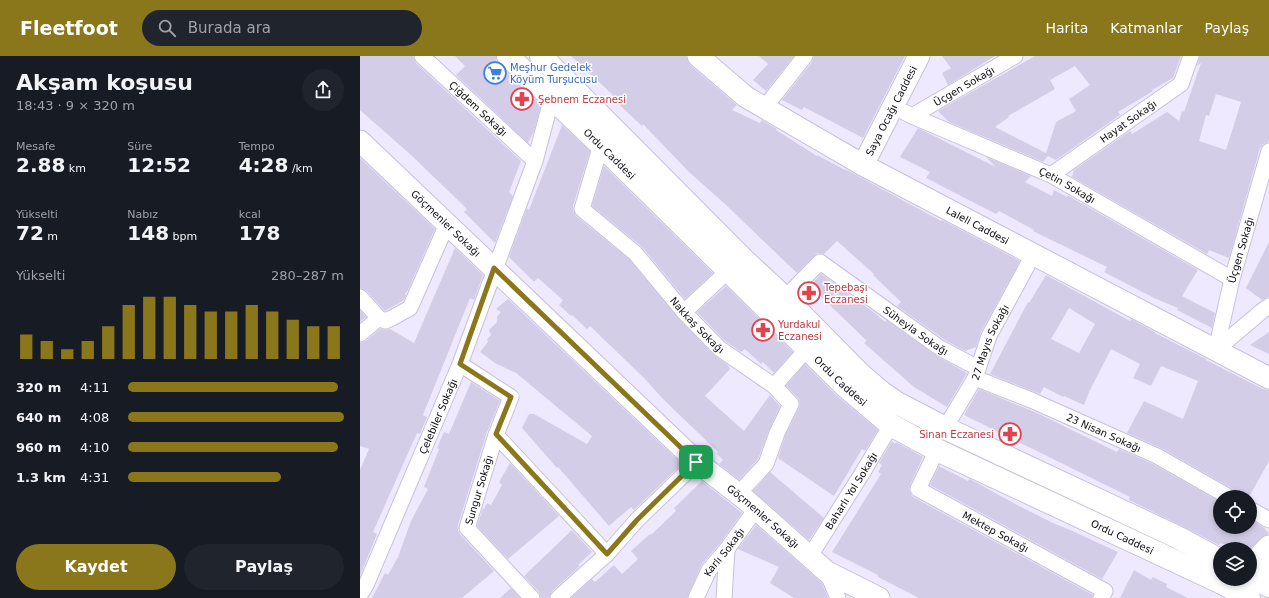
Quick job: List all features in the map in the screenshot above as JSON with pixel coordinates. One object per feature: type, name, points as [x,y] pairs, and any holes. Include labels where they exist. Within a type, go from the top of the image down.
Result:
[{"type":"main road","name":"Ordu Caddesi","points":[[508,56],[552,97],[728,271],[803,335],[861,375],[881,392],[897,403],[945,428],[1135,517],[1213,556]]},
{"type":"main road","name":"Ordu Caddesi","points":[[541,56],[744,260],[785,298],[803,335],[844,385],[891,425],[937,450],[1213,580]]},
{"type":"street","name":"Çiğdem Sokağı","points":[[422,56],[535,161]]},
{"type":"street","name":"Laleli Caddesi","points":[[698,56],[746,97],[863,165],[1269,378]]},
{"type":"street","points":[[765,107],[805,56]]},
{"type":"street","name":"Saya Ocağı Caddesi","points":[[863,165],[919,56]]},
{"type":"street","name":"Üçgen Sokağı","points":[[912,116],[1016,56]]},
{"type":"street","name":"Hayat Sokağı","points":[[1051,175],[1181,84],[1191,56]]},
{"type":"street","name":"Çelebiler Sokağı","points":[[360,595],[366,585],[460,364],[494,268],[535,161],[552,97]]},
{"type":"street","name":"Çetin Sokağı","points":[[894,107],[1051,175],[1232,279]]},
{"type":"street","name":"Göçmenler Sokağı","points":[[360,140],[696,462],[756,509],[827,572],[879,598]]},
{"type":"street","name":"Nakkaş Sokağı","points":[[601,145],[582,209],[635,253],[684,312],[719,348],[774,386],[791,404],[777,433],[766,464],[738,494]]},
{"type":"street","name":"Üçgen Sokağı","points":[[1216,350],[1232,279],[1269,151]]},
{"type":"street","points":[[360,297],[379,318],[384,320],[392,318],[410,308],[447,224]]},
{"type":"street","name":"27 Mayıs Sokağı","points":[[945,428],[977,373],[989,336],[1032,255]]},
{"type":"street","name":"Süheyla Sokağı","points":[[785,298],[820,262],[977,373]]},
{"type":"street","points":[[684,312],[728,271]]},
{"type":"street","points":[[1216,350],[1266,311]]},
{"type":"street","points":[[360,334],[379,318]]},
{"type":"street","points":[[774,386],[803,335]]},
{"type":"street","name":"Sungur Sokağı","points":[[460,364],[511,397],[496,434],[467,528],[532,598]]},
{"type":"street","name":"23 Nisan Sokağı","points":[[977,373],[1031,400],[1157,456],[1216,490]]},
{"type":"street","name":"Baharlı Yol Sokağı","points":[[810,556],[891,425]]},
{"type":"street","points":[[496,434],[607,554]]},
{"type":"street","name":"Mektep Sokağı","points":[[937,450],[918,489],[1105,591],[1101,598]]},
{"type":"street","points":[[558,598],[607,554],[637,520],[696,462]]},
{"type":"street","name":"Karlı Sokağı","points":[[696,598],[709,570],[756,509]]},
{"type":"street","points":[[1257,513],[1269,520]]},
{"type":"street","points":[[1257,560],[1269,546]]},
{"type":"street","points":[[724,598],[726,549]]},
{"type":"street","points":[[827,572],[838,598]]},
{"type":"building","points":[[360,56],[413,56],[416,63],[521,161],[509,192],[513,196],[495,243],[464,212],[467,209],[411,155],[360,110]]},
{"type":"building","points":[[455,56],[496,56],[496,60],[499,65],[541,105],[534,131],[528,143],[456,75],[465,66]]},
{"type":"building","points":[[571,56],[686,56],[690,65],[737,105],[732,110],[760,123],[762,120],[817,156],[845,169],[941,221],[942,220],[1020,261],[981,332],[976,347],[965,351],[945,340],[897,306],[901,302],[873,275],[874,274],[837,241],[824,254],[817,253],[797,273],[688,171],[643,124],[642,126],[611,97],[613,95]]},
{"type":"building","points":[[759,56],[794,56],[766,91],[753,80],[768,64]]},
{"type":"building","points":[[814,56],[905,56],[863,138],[804,107],[802,110],[782,100],[812,62]]},
{"type":"building","points":[[942,56],[995,56],[948,85],[942,73],[951,68]]},
{"type":"building","points":[[1035,56],[1181,56],[1173,78],[1118,112],[1120,115],[1056,160],[1048,156],[1043,162],[949,122],[938,111]],"holes":[[[1075,66],[1090,85],[1069,99],[1076,111],[1056,122],[1046,153],[995,127],[1009,117],[1008,116],[1055,89],[1050,80]]]},
{"type":"building","points":[[1200,56],[1269,56],[1269,139],[1268,142],[1263,144],[1260,148],[1229,258],[1209,250],[1207,254],[1072,177],[1074,170],[1130,131],[1132,134],[1167,112],[1179,121],[1182,111],[1184,112],[1201,63],[1197,66]],"holes":[[[1216,94],[1241,102],[1226,150],[1199,141],[1206,115],[1209,116]]]},
{"type":"building","points":[[562,125],[590,151],[573,206],[573,211],[576,216],[629,259],[678,318],[713,354],[728,365],[730,369],[705,396],[744,431],[770,395],[780,406],[758,459],[739,480],[719,464],[723,460],[717,454],[718,452],[663,399],[643,377],[590,326],[587,329],[559,305],[563,300],[538,278],[534,282],[509,257],[527,208],[529,210]]},
{"type":"building","points":[[918,128],[996,167],[986,157],[1031,176],[1025,182],[1052,196],[1054,190],[1067,197],[1067,195],[1198,270],[1182,296],[1215,313],[1212,328],[1177,310],[1178,308],[1154,298],[1104,272],[1107,267],[1033,231],[1034,230],[999,211],[996,214],[926,178],[930,172],[900,157]]},
{"type":"building","points":[[360,158],[435,229],[405,294],[404,300],[385,311],[367,291],[360,288]]},
{"type":"building","points":[[604,166],[713,273],[685,299],[642,247],[592,206]]},
{"type":"building","points":[[1269,242],[1269,297],[1262,300],[1246,288]]},
{"type":"building","points":[[455,248],[483,275],[474,300],[470,298],[423,415],[427,417],[420,434],[417,433],[373,532],[377,534],[360,576],[360,470],[369,449],[360,446],[360,343],[366,341],[380,329],[390,329],[414,343]]},
{"type":"building","points":[[821,274],[885,322],[886,320],[935,355],[967,373],[947,407],[914,387],[864,343],[867,341],[810,286]]},
{"type":"building","points":[[1046,275],[1130,321],[1131,319],[1206,360],[1263,389],[1269,390],[1269,461],[1253,490],[1234,490],[1161,448],[1127,433],[1144,401],[1183,419],[1198,381],[1161,366],[1151,386],[1133,378],[1140,364],[1111,349],[1084,405],[1064,396],[1063,397],[1044,387],[1040,394],[990,374],[1028,302],[1029,303]],"holes":[[[1069,308],[1095,324],[1079,353],[1051,339]]]},
{"type":"building","points":[[726,286],[793,352],[774,373],[763,362],[761,364],[745,349],[741,352],[725,341],[697,312]]},
{"type":"building","points":[[508,299],[682,464],[634,510],[631,507],[609,526],[522,428],[529,414],[534,414],[587,444],[592,436],[516,373],[495,363],[480,352],[488,342],[487,339],[491,335],[489,330],[497,322],[497,317],[501,312],[496,309]]},
{"type":"building","points":[[360,310],[366,317],[360,322]]},
{"type":"building","points":[[1269,332],[1269,354],[1250,345]]},
{"type":"building","points":[[805,364],[836,395],[878,430],[865,451],[862,449],[834,496],[778,458],[785,436],[800,403],[798,398],[786,386]]},
{"type":"building","points":[[471,382],[500,401],[487,432],[458,525],[458,530],[494,571],[462,598],[372,598],[385,573],[388,575],[398,557],[411,521],[428,489],[424,487],[439,449],[437,448],[444,432],[449,434]]},
{"type":"building","points":[[979,389],[1037,413],[1117,452],[1119,449],[1153,464],[1213,498],[1213,534],[1257,534],[1257,523],[1269,533],[1257,542],[1213,542],[1129,500],[1130,497],[964,415]]},
{"type":"building","points":[[892,441],[895,444],[896,442],[923,457],[910,485],[909,490],[913,497],[1093,595],[1092,598],[919,598],[832,552],[881,474],[878,472],[882,465],[879,463]]},
{"type":"building","points":[[510,463],[559,516],[508,559],[477,526],[483,508],[484,509],[487,503],[491,505],[502,485],[499,482]]},
{"type":"building","points":[[939,466],[968,481],[970,479],[1055,524],[1118,552],[1102,579],[930,485]]},
{"type":"building","points":[[770,472],[824,518],[809,540],[753,491]]},
{"type":"building","points":[[702,481],[742,513],[721,542],[702,564],[687,598],[571,598],[592,579],[595,582],[614,565],[622,574],[638,559],[631,551],[650,534],[651,535],[676,511],[674,508]]},
{"type":"building","points":[[756,525],[822,583],[828,598],[794,598],[770,583],[779,567],[738,549]]},
{"type":"building","points":[[572,530],[592,552],[578,565],[580,566],[552,591],[549,598],[541,598],[539,592],[524,576]]},
{"type":"building","points":[[1134,570],[1151,580],[1153,577],[1167,584],[1166,587],[1188,598],[1120,598]]},
{"type":"building","points":[[511,588],[520,598],[500,598]]},
{"type":"place","name":"Meşhur Gedelek Köyüm Turşucusu","points":[[495,73]]},
{"type":"place","name":"Şebnem Eczanesi","points":[[522,99]]},
{"type":"place","name":"Tepebaşı Eczanesi","points":[[809,293]]},
{"type":"place","name":"Yurdakul Eczanesi","points":[[763,330]]},
{"type":"place","name":"Sinan Eczanesi","points":[[1010,434]]},
{"type":"route","points":[[494,268],[616,384],[696,462],[637,520],[607,554],[496,434],[511,397],[460,364],[494,268]]}]
